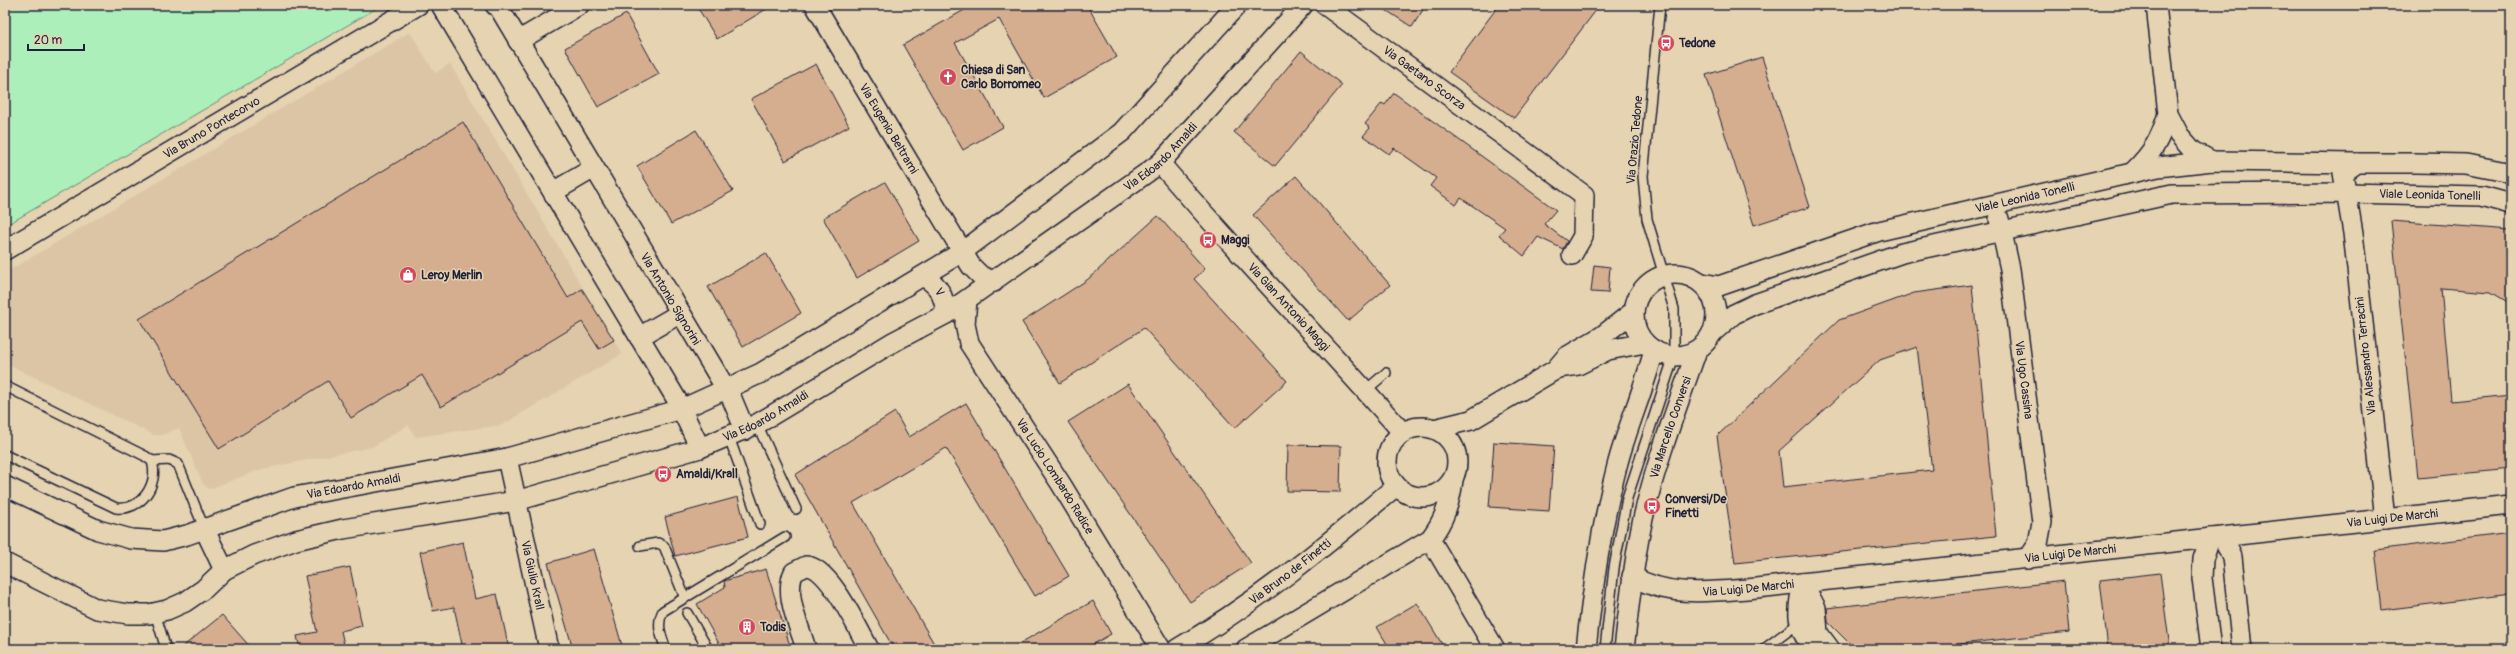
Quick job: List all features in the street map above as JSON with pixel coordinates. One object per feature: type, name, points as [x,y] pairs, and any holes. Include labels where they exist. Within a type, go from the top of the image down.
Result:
[{"type":"street","name":"Via Bruno Pontecorvo","points":[[5,250],[418,5]]},
{"type":"street","points":[[442,5],[682,409],[700,448]]},
{"type":"street","name":"Via Antonio Signorini","points":[[495,5],[498,6],[679,314],[726,390],[744,430]]},
{"type":"street","points":[[518,41],[579,5]]},
{"type":"street","name":"Via Eugenio Beltrami","points":[[815,5],[962,252]]},
{"type":"street","name":"Via Edoardo Amaldi","points":[[5,486],[89,526],[131,539],[163,541],[279,502],[321,491],[507,458],[682,409],[761,373],[924,277],[962,252],[1122,132],[1237,5]]},
{"type":"street","name":"Via Edoardo Amaldi","points":[[5,563],[97,609],[128,614],[155,613],[185,602],[204,589],[224,570],[254,555],[319,534],[516,501],[700,448],[744,430],[946,314],[994,282],[1160,162],[1303,5]]},
{"type":"street","name":"Via Gaetano Scorza","points":[[1325,5],[1584,195],[1583,236],[1572,255]]},
{"type":"street","points":[[2156,5],[2168,114],[2179,135],[2193,151],[2212,161]]},
{"type":"street","points":[[2134,172],[2154,149],[2160,139],[2168,114]]},
{"type":"street","name":"Viale Leonida Tonelli","points":[[1664,275],[1686,275],[1702,283],[1719,286],[1878,231],[2007,200],[2134,172],[2212,161],[2466,164],[2511,173]]},
{"type":"street","name":"Via Gian Antonio Maggi","points":[[1160,162],[1206,217],[1366,390],[1403,433]]},
{"type":"street","points":[[2347,192],[2344,173],[2357,163]]},
{"type":"street","points":[[553,192],[594,168]]},
{"type":"street","name":"Viale Leonida Tonelli","points":[[1697,350],[1712,333],[1734,314],[1755,304],[1902,253],[2172,194],[2347,192],[2481,196],[2511,204]]},
{"type":"street","name":"Via Alessandro Terracini","points":[[2347,192],[2385,519]]},
{"type":"street","name":"Via Ugo Cassina","points":[[2007,200],[1998,214],[2000,231],[2010,269],[2042,522],[2038,544],[2028,560]]},
{"type":"street","points":[[962,252],[973,269],[994,282]]},
{"type":"street","points":[[1586,649],[1596,562],[1607,508],[1617,465],[1646,382],[1649,347],[1638,333],[1634,311],[1637,299],[1643,288],[1664,275]]},
{"type":"street","name":"V","points":[[924,277],[934,283],[941,293],[946,314]]},
{"type":"street","points":[[1702,283],[1710,294],[1715,306],[1716,320],[1712,333]]},
{"type":"street","name":"Via Lucio Lombardo Radice","points":[[967,300],[965,324],[970,343],[1012,411],[1061,484],[1161,649]]},
{"type":"street","points":[[1558,368],[1566,357],[1602,336],[1634,311]]},
{"type":"street","points":[[639,337],[679,314]]},
{"type":"street","points":[[1453,480],[1437,495],[1426,497],[1415,497],[1396,486],[1390,478],[1387,458],[1395,440],[1403,433],[1418,427],[1434,429],[1471,420],[1558,368],[1578,365],[1608,350],[1649,347],[1674,356],[1685,355],[1697,350]]},
{"type":"street","name":"Via Marcello Conversi","points":[[1624,649],[1632,576],[1642,522],[1655,475],[1697,350]]},
{"type":"street","points":[[1455,448],[1471,420]]},
{"type":"street","points":[[1246,649],[1430,539],[1445,514],[1451,500],[1453,480],[1458,459],[1455,448],[1447,436],[1434,429]]},
{"type":"street","points":[[507,458],[516,501]]},
{"type":"street","name":"Via Bruno de Finetti","points":[[1178,649],[1252,601],[1320,549],[1396,486]]},
{"type":"street","name":"Via Giulio Krall","points":[[516,501],[549,649]]},
{"type":"street","name":"Via Luigi De Marchi","points":[[1632,576],[1661,589],[1709,592],[2028,560],[2511,505]]},
{"type":"street","points":[[204,528],[224,570]]},
{"type":"street","points":[[2211,649],[2202,578],[2203,559],[2216,538],[2232,557],[2242,649]]},
{"type":"street","points":[[1430,539],[1495,649]]},
{"type":"street","points":[[806,649],[792,598],[790,583],[794,572],[806,566],[817,570],[828,579],[869,649]]},
{"type":"street","points":[[1803,583],[1798,602],[1799,623],[1804,639],[1814,649]]},
{"type":"street","points":[[1803,583],[1816,608],[1818,633],[1830,649]]},
{"type":"lane","name":"Via Orazio Tedone","points":[[1660,5],[1643,189],[1646,219],[1674,309],[1674,356]]},
{"type":"lane","name":"Via Marcello Conversi","points":[[1605,649],[1614,568],[1624,511],[1642,450],[1674,356]]},
{"type":"lane","points":[[1366,390],[1386,373]]},
{"type":"lane","points":[[5,386],[92,428],[152,461],[169,460],[178,464],[204,528]]},
{"type":"lane","points":[[744,430],[796,509]]},
{"type":"lane","points":[[744,430],[760,524]]},
{"type":"lane","points":[[5,455],[116,508],[122,509],[133,507],[145,496],[154,475],[152,461]]},
{"type":"lane","points":[[666,649],[661,636],[659,618],[662,611],[785,537]]},
{"type":"lane","points":[[640,546],[658,543],[664,546],[685,598]]},
{"type":"lane","points":[[155,613],[166,649]]},
{"type":"lane","points":[[687,613],[708,649]]},
{"type":"lane","points":[[1764,649],[1799,623]]},
{"type":"shaded area","points":[[410,32],[435,73],[450,64],[622,354],[502,425],[416,437],[408,425],[372,447],[262,469],[209,489],[203,484],[179,428],[162,435],[154,435],[5,363],[5,273]]},
{"type":"green space","points":[[5,5],[382,5],[5,226]]},
{"type":"building","points":[[696,5],[773,5],[717,39]]},
{"type":"building","name":"Chiesa di San Carlo Borromeo","points":[[973,5],[1087,5],[1117,57],[1044,98],[999,19],[955,43],[1003,127],[963,150],[903,45]]},
{"type":"building","points":[[1378,5],[1426,5],[1412,27]]},
{"type":"building","points":[[1499,5],[1600,5],[1514,118],[1449,72]]},
{"type":"building","points":[[626,14],[659,74],[598,107],[565,48]]},
{"type":"building","points":[[1301,51],[1342,85],[1275,166],[1234,132]]},
{"type":"building","points":[[1762,57],[1810,207],[1754,225],[1706,75]]},
{"type":"building","points":[[816,64],[849,126],[785,161],[751,99]]},
{"type":"building","points":[[1394,93],[1556,210],[1544,224],[1567,241],[1563,249],[1538,237],[1524,256],[1499,235],[1505,228],[1461,198],[1456,205],[1430,186],[1436,178],[1394,148],[1389,154],[1363,136],[1370,128],[1365,124],[1382,103],[1385,105]]},
{"type":"building","name":"Leroy Merlin","points":[[463,122],[568,298],[582,289],[614,340],[599,349],[582,322],[441,407],[422,375],[351,418],[328,381],[219,449],[139,319]]},
{"type":"building","points":[[696,130],[733,191],[671,224],[637,166]]},
{"type":"building","points":[[1296,176],[1390,285],[1348,321],[1253,215]]},
{"type":"building","points":[[885,182],[919,241],[857,278],[823,218]]},
{"type":"building","points":[[1158,216],[1205,269],[1194,279],[1287,381],[1235,428],[1144,328],[1060,383],[1022,322],[1087,280]]},
{"type":"building","points":[[2391,221],[2511,230],[2511,304],[2491,292],[2441,288],[2451,401],[2511,395],[2511,469],[2418,478]]},
{"type":"building","points":[[766,253],[801,313],[743,347],[708,287]]},
{"type":"building","points":[[1594,265],[1610,267],[1608,293],[1591,292]]},
{"type":"building","points":[[1972,285],[1996,536],[1735,563],[1717,436],[1839,320],[1914,293]],"holes":[[[1917,347],[1932,470],[1783,487],[1779,451],[1880,360]]]},
{"type":"building","points":[[1128,384],[1251,563],[1190,602],[1068,422]]},
{"type":"building","points":[[966,403],[1069,576],[1035,596],[946,448],[853,503],[937,649],[894,649],[795,475],[895,412],[909,437]]},
{"type":"building","points":[[1494,442],[1554,446],[1549,511],[1489,507]]},
{"type":"building","points":[[1288,445],[1341,446],[1340,492],[1287,491]]},
{"type":"building","points":[[738,497],[748,537],[675,556],[665,517]]},
{"type":"building","points":[[2511,533],[2511,594],[2382,610],[2375,550]]},
{"type":"building","points":[[463,542],[475,599],[497,594],[509,649],[463,649],[454,607],[433,611],[420,552]]},
{"type":"building","points":[[594,549],[623,649],[573,649],[548,563]]},
{"type":"building","points":[[350,567],[362,626],[341,631],[345,649],[300,649],[297,636],[317,632],[305,576]]},
{"type":"building","name":"Todis","points":[[766,569],[791,649],[722,649],[697,604],[725,587],[724,581]]},
{"type":"building","points":[[2160,573],[2170,649],[2108,649],[2100,580]]},
{"type":"building","points":[[2064,581],[2069,632],[1915,649],[1855,649],[1828,622],[1827,608]]},
{"type":"building","points":[[1093,601],[1111,634],[1085,649],[1010,649]]},
{"type":"building","points":[[1417,603],[1445,649],[1390,649],[1377,627]]},
{"type":"building","points":[[222,615],[252,649],[180,649]]},
{"type":"place","name":"Tedone","points":[[1666,43]]},
{"type":"place","name":"Chiesa di San Carlo Borromeo","points":[[948,77]]},
{"type":"place","name":"Maggi","points":[[1208,240]]},
{"type":"place","name":"Leroy Merlin","points":[[408,275]]},
{"type":"place","name":"Amaldi/Krall","points":[[663,474]]},
{"type":"place","name":"Conversi/De Finetti","points":[[1652,506]]},
{"type":"place","name":"Todis","points":[[747,627]]}]
